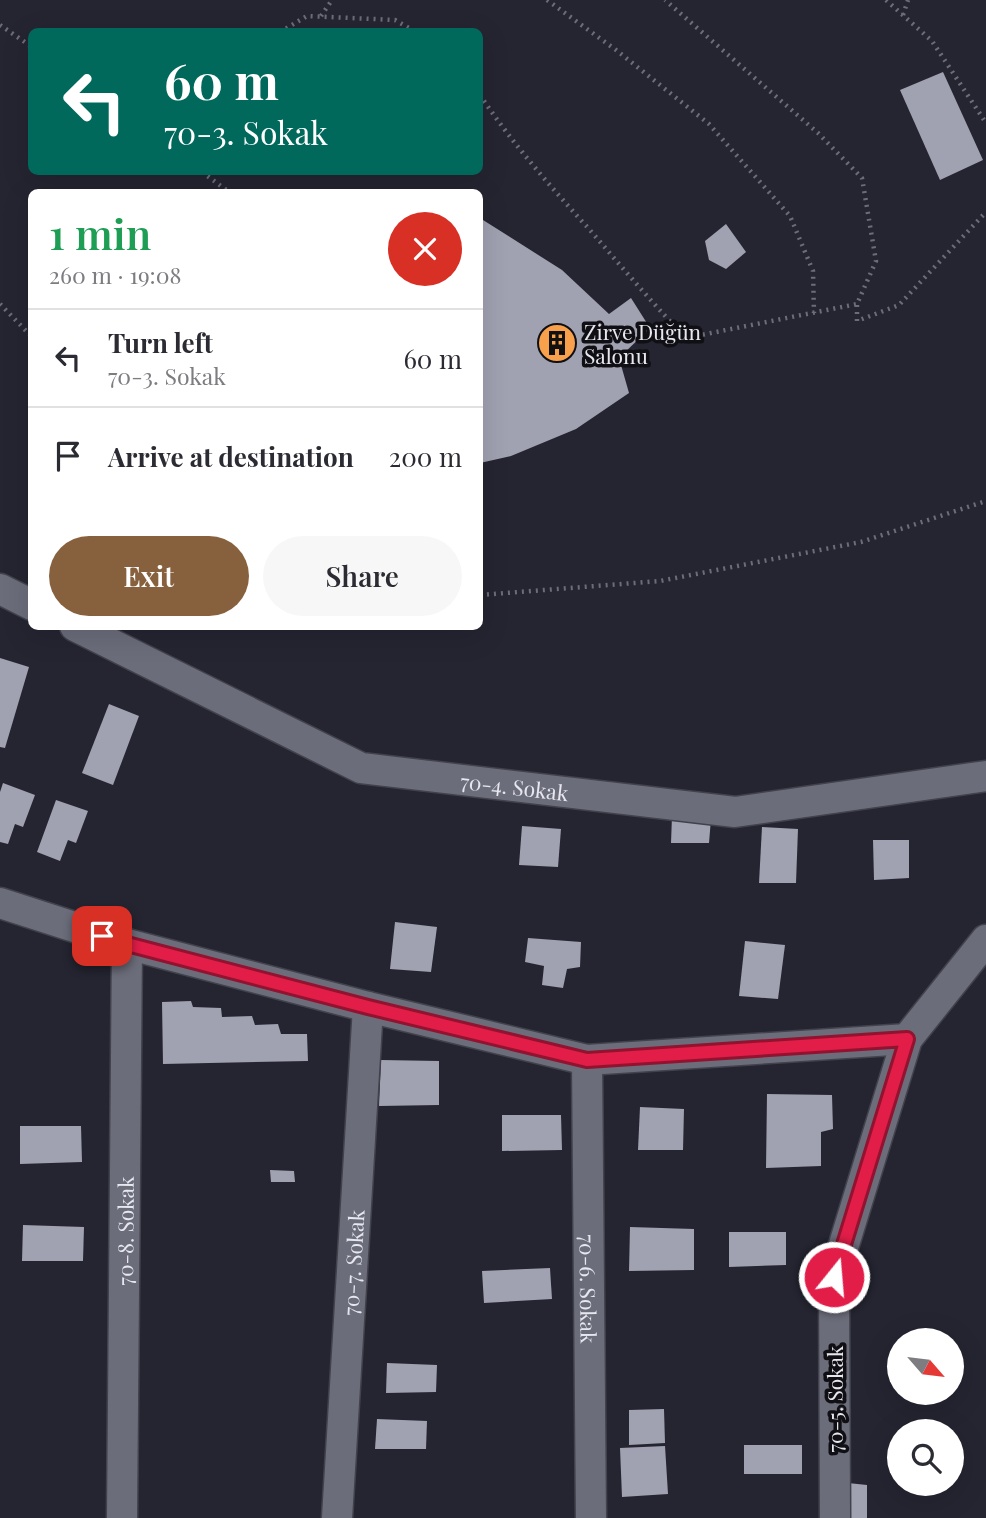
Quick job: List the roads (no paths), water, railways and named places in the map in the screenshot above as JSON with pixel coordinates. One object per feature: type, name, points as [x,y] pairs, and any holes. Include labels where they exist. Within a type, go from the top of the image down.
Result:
[{"type":"street","points":[[0,589],[28,603]]},
{"type":"street","name":"70-4. Sokak","points":[[83,630],[361,768],[735,812],[986,776]]},
{"type":"street","points":[[0,903],[127,944],[368,1007],[587,1060],[907,1039]]},
{"type":"street","name":"70-5. Sokak","points":[[835,1518],[834,1277],[907,1039],[986,940]]},
{"type":"street","name":"70-8. Sokak","points":[[122,1518],[127,944]]},
{"type":"street","name":"70-7. Sokak","points":[[337,1518],[368,1007]]},
{"type":"street","name":"70-6. Sokak","points":[[587,1060],[591,1518]]},
{"type":"place","name":"Zirve Düğün Salonu","points":[[557,343]]}]
